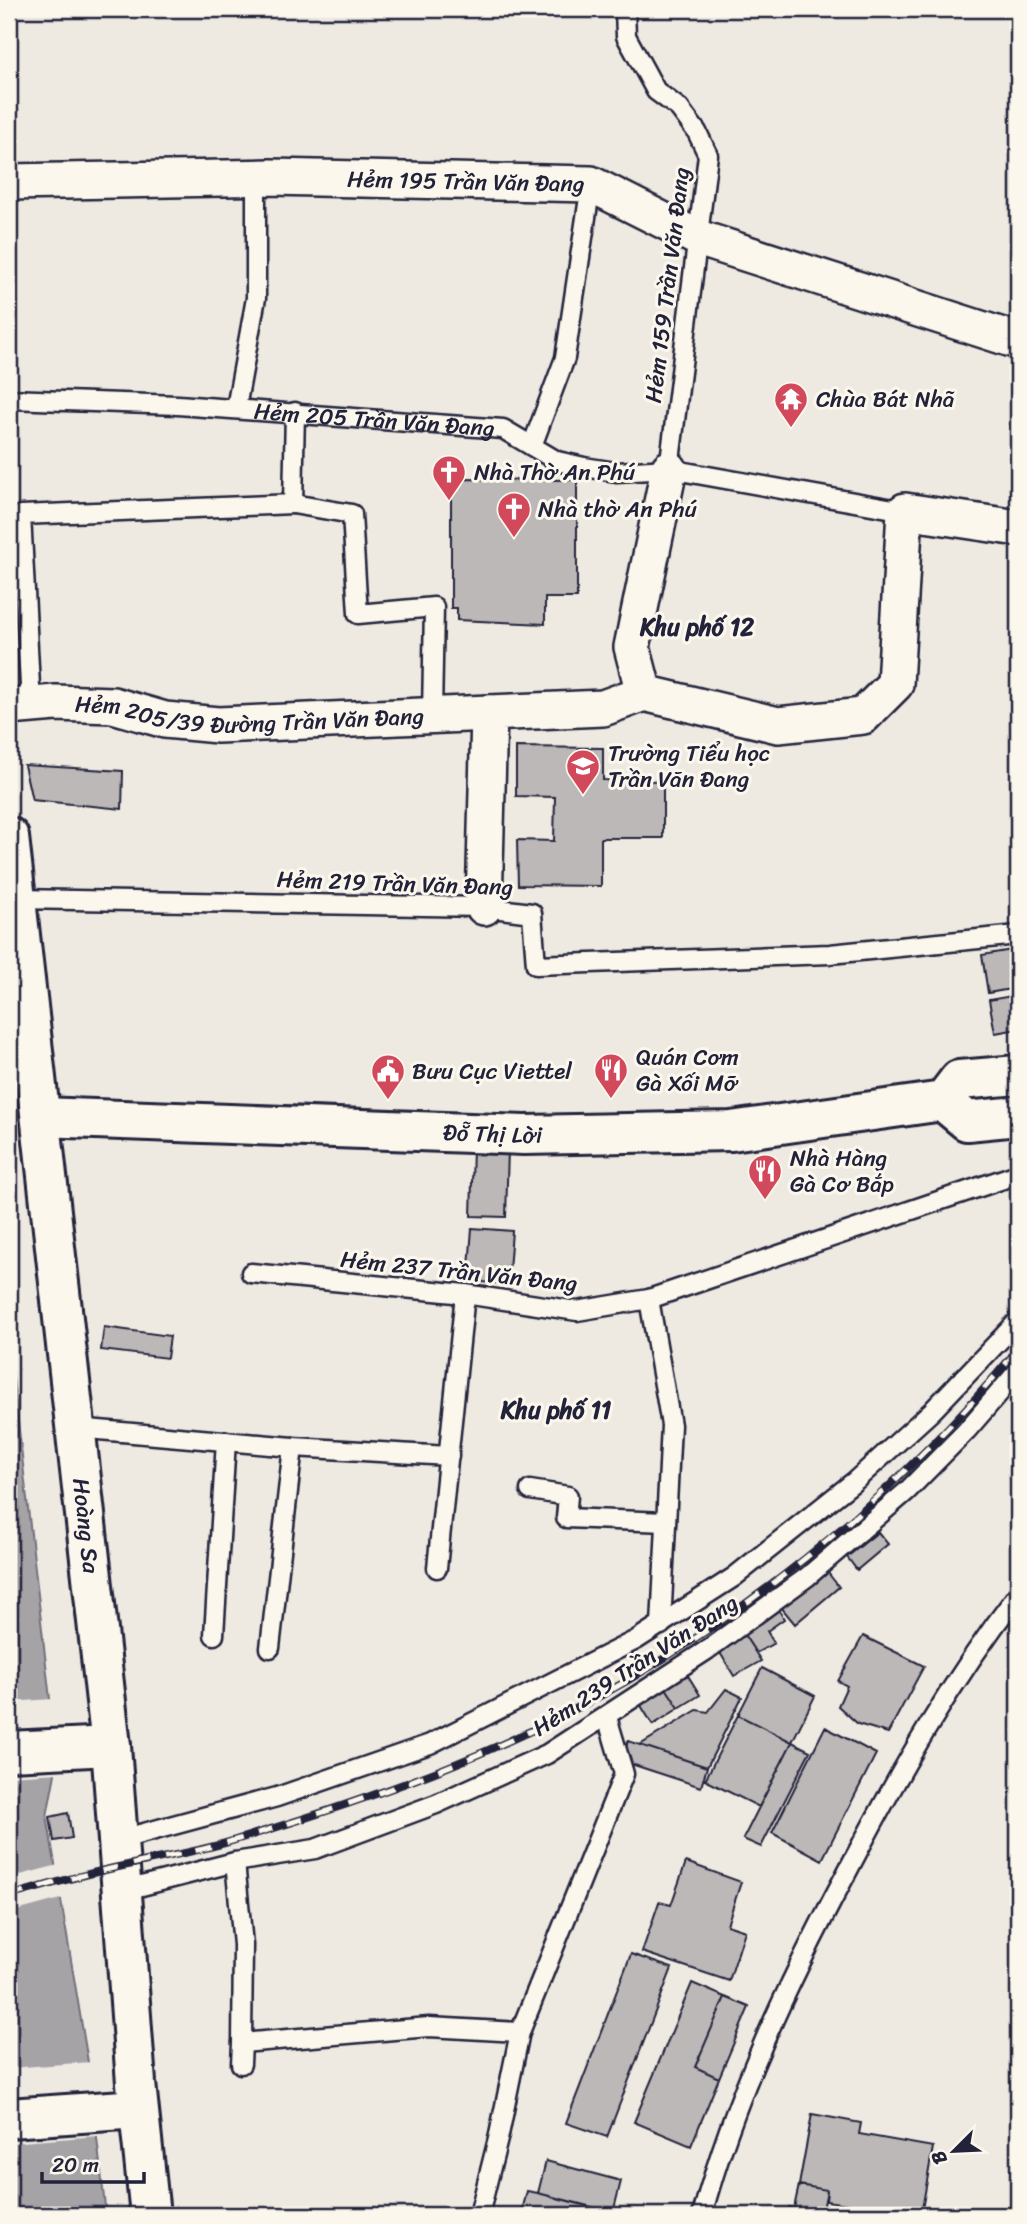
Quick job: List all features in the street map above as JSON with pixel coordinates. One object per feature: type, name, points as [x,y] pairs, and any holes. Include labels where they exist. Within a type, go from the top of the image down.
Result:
[{"type":"street","name":"Hẻm 195 Trần Văn Ðang","points":[[9,182],[256,177],[591,184],[698,238],[1018,341]]},
{"type":"street","points":[[669,469],[632,646],[644,693],[778,725],[863,716],[895,684],[905,511]]},
{"type":"street","name":"Hẻm 205 Trần Văn Ðang","points":[[905,511],[1018,528]]},
{"type":"street","name":"Hẻm 205/39 Đường Trần Văn Đang","points":[[20,706],[113,705],[164,720],[218,725],[603,708],[644,693]]},
{"type":"street","points":[[484,907],[489,713]]},
{"type":"street","name":"Hoàng Sa","points":[[9,836],[110,1733],[122,1891],[120,2097],[150,2215]]},
{"type":"street","points":[[1018,1075],[959,1080],[943,1101],[967,1121],[1018,1116]]},
{"type":"street","name":"Đỗ Thị Lời","points":[[41,1117],[524,1135],[731,1131],[943,1101]]},
{"type":"street","points":[[9,1726],[63,1735],[110,1733]]},
{"type":"street","points":[[9,1751],[63,1735]]},
{"type":"street","points":[[9,2092],[120,2097]]},
{"type":"street","points":[[9,2118],[120,2097]]},
{"type":"lane","name":"Hẻm 159 Trần Văn Ðang","points":[[625,9],[626,36],[656,91],[679,108],[698,132],[708,155],[669,469]]},
{"type":"lane","points":[[236,408],[256,298],[256,177]]},
{"type":"lane","points":[[532,446],[565,358],[591,184]]},
{"type":"lane","name":"Hẻm 205 Trần Văn Ðang","points":[[9,399],[236,408],[503,429],[556,461],[584,467],[616,472],[669,469],[905,511]]},
{"type":"lane","points":[[293,504],[295,412]]},
{"type":"lane","points":[[20,706],[21,515],[293,504],[352,514],[358,614],[434,607],[432,715]]},
{"type":"lane","name":"Hẻm 219 Trần Văn Ðang","points":[[16,899],[484,907],[532,913],[536,965],[830,954],[1018,935]]},
{"type":"lane","name":"Hẻm 237 Trần Văn Đang","points":[[251,1273],[465,1294],[577,1311],[649,1299],[1018,1174]]},
{"type":"lane","points":[[437,1568],[465,1294]]},
{"type":"lane","points":[[649,1299],[671,1425],[661,1625]]},
{"type":"lane","name":"Hẻm 239 Trần Văn Đang","points":[[118,1840],[277,1797],[430,1744],[580,1670],[661,1625],[755,1561],[856,1479],[932,1411],[1018,1321]]},
{"type":"lane","name":"Hẻm 239 Trần Văn Đang","points":[[122,1891],[235,1862],[315,1849],[376,1828],[496,1779],[547,1754],[607,1717],[807,1577],[907,1490],[967,1430],[1018,1371]]},
{"type":"lane","points":[[76,1428],[293,1447],[449,1456]]},
{"type":"lane","points":[[214,1634],[226,1441]]},
{"type":"lane","points":[[270,1648],[293,1447]]},
{"type":"lane","points":[[530,1490],[568,1496],[566,1518],[666,1522]]},
{"type":"lane","points":[[702,2215],[727,2131],[788,1987],[890,1789],[961,1675],[1018,1594]]},
{"type":"lane","points":[[479,2215],[520,2032],[624,1774],[607,1717]]},
{"type":"lane","points":[[235,1862],[243,1945],[241,2064]]},
{"type":"lane","points":[[242,2043],[429,2027],[520,2032]]},
{"type":"shaded area","points":[[9,1343],[50,1699],[55,1774],[47,1816],[88,2062],[106,2215],[9,2215]]},
{"type":"pier","points":[[53,1699],[59,1773],[9,1776],[9,1702]]},
{"type":"pier","points":[[58,1865],[64,1898],[9,1913],[9,1878]]},
{"type":"pier","points":[[91,2062],[98,2136],[9,2143],[9,2068]]},
{"type":"building","name":"Nhà thờ An Phú","points":[[451,479],[577,480],[577,598],[545,598],[545,624],[457,620],[457,608],[451,608]]},
{"type":"building","name":"Trường Tiểu học Trần Văn Đang","points":[[516,747],[603,748],[603,780],[663,781],[663,838],[601,838],[601,886],[518,885],[517,840],[554,841],[555,797],[516,796]]},
{"type":"building","points":[[24,765],[123,771],[122,809],[32,800]]},
{"type":"building","points":[[1018,949],[1018,1029],[995,1033],[989,1000],[1012,996],[1011,989],[988,993],[982,955]]},
{"type":"building","points":[[473,1148],[508,1149],[506,1217],[471,1216]]},
{"type":"building","points":[[472,1228],[512,1231],[508,1284],[468,1281]]},
{"type":"building","points":[[104,1327],[170,1336],[167,1358],[101,1350]]},
{"type":"building","points":[[878,1532],[888,1544],[857,1570],[847,1557]]},
{"type":"building","points":[[825,1569],[839,1587],[795,1624],[780,1606]]},
{"type":"building","points":[[776,1605],[784,1619],[767,1631],[774,1643],[756,1653],[743,1633]]},
{"type":"building","points":[[743,1633],[761,1661],[734,1676],[719,1651]]},
{"type":"building","points":[[863,1636],[924,1666],[888,1733],[858,1724],[838,1706],[847,1686],[838,1681]]},
{"type":"building","points":[[762,1668],[815,1696],[792,1742],[738,1715]]},
{"type":"building","points":[[687,1674],[700,1695],[679,1708],[666,1688]]},
{"type":"building","points":[[666,1688],[679,1708],[653,1725],[640,1704]]},
{"type":"building","points":[[726,1689],[742,1697],[707,1767],[640,1745],[697,1710],[708,1712]]},
{"type":"building","points":[[738,1715],[792,1742],[759,1807],[705,1780]]},
{"type":"building","points":[[825,1727],[876,1754],[822,1860],[772,1833]]},
{"type":"building","points":[[628,1741],[707,1767],[701,1787],[622,1761]]},
{"type":"building","points":[[792,1742],[810,1751],[761,1847],[743,1839]]},
{"type":"building","points":[[68,1813],[72,1838],[54,1841],[50,1817]]},
{"type":"building","points":[[686,1862],[741,1882],[727,1925],[745,1931],[729,1981],[642,1952],[659,1902],[671,1905]]},
{"type":"building","points":[[631,1954],[672,1968],[607,2137],[566,2123]]},
{"type":"building","points":[[692,1983],[725,1997],[695,2067],[719,2078],[691,2146],[634,2122]]},
{"type":"building","points":[[725,1997],[749,2007],[719,2078],[695,2067]]},
{"type":"building","points":[[812,2114],[861,2123],[859,2134],[933,2147],[921,2215],[826,2201],[827,2190],[799,2185]]},
{"type":"building","points":[[546,2161],[621,2181],[613,2213],[538,2193]]},
{"type":"building","points":[[799,2185],[827,2190],[822,2215],[787,2215],[789,2207],[794,2208]]},
{"type":"building","points":[[527,2191],[538,2193],[623,2215],[521,2215]]},
{"type":"railway","points":[[9,1896],[94,1873],[218,1845],[333,1809],[482,1753],[578,1708],[625,1682],[734,1612],[836,1533],[931,1445],[1018,1349]]},
{"type":"place","name":"Chùa Bát Nhã","points":[[791,429]]},
{"type":"place","name":"Nhà Thờ An Phú","points":[[449,502]]},
{"type":"place","name":"Nhà thờ An Phú","points":[[514,539]]},
{"type":"place","name":"Trường Tiểu học Trần Văn Đang","points":[[583,796]]},
{"type":"place","name":"Quán Cơm Gà Xối Mỡ","points":[[611,1100]]},
{"type":"place","name":"Bưu Cục Viettel","points":[[388,1101]]},
{"type":"place","name":"Nhà Hàng Gà Cơ Bắp","points":[[765,1201]]},
{"type":"district","name":"Khu phố 12","points":[[697,627]]},
{"type":"district","name":"Khu phố 11","points":[[556,1410]]}]
